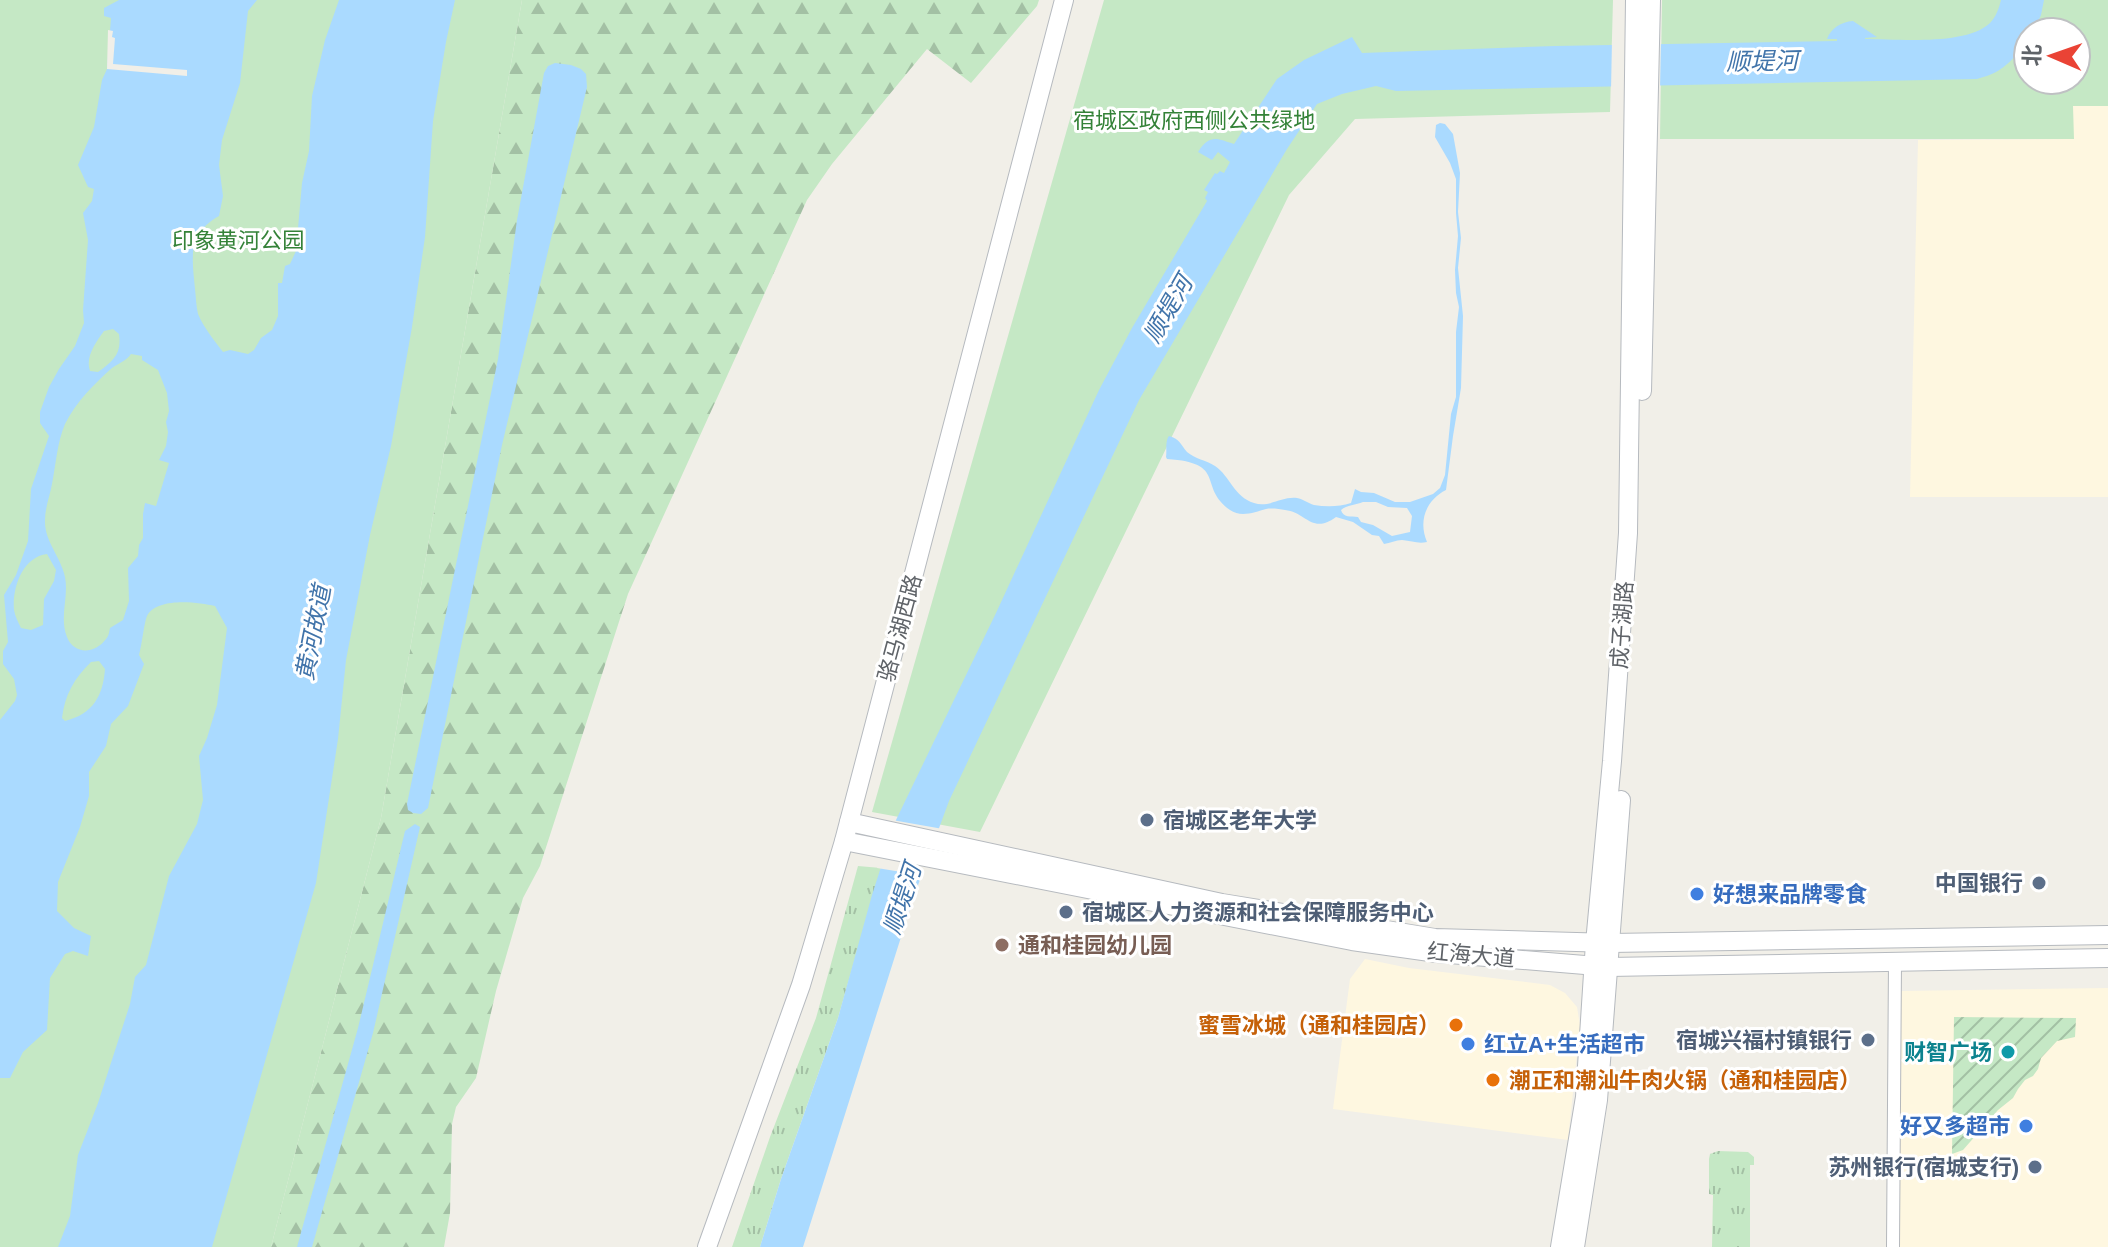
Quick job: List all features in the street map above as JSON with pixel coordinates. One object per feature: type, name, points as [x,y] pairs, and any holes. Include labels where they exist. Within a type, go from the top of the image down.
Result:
[{"type":"street","name":"骆马湖西路","points":[[707,1247],[801,985],[844,841],[1064,0]]},
{"type":"street","name":"成子湖路","points":[[1575,1247],[1598,1100],[1612,761],[1628,533],[1643,2]]},
{"type":"street","points":[[849,822],[971,858]]},
{"type":"street","name":"红海大道","points":[[844,841],[875,848],[971,858],[1435,938],[1603,943],[2108,935]]},
{"type":"street","name":"红海大道","points":[[971,858],[1352,941],[1437,953],[1602,966],[2108,961]]},
{"type":"street","points":[[1893,1247],[1895,962]]},
{"type":"street","name":"成子湖路","points":[[1560,1247],[1585,1097],[1602,966]]},
{"type":"shaded area","points":[[2073,106],[2108,106],[2108,497],[1910,497],[1918,140],[2073,139]]},
{"type":"shaded area","points":[[1365,959],[1409,968],[1550,985],[1565,993],[1577,1007],[1580,1025],[1568,1140],[1333,1109],[1350,979]]},
{"type":"shaded area","points":[[2108,988],[2108,1247],[1898,1247],[1901,991]]},
{"type":"green space","name":"印象黄河公园","points":[[0,0],[522,0],[381,818],[271,1247],[0,1247]]},
{"type":"green space","points":[[522,0],[1039,0],[971,83],[927,49],[832,164],[807,200],[628,594],[540,866],[523,898],[496,991],[476,1078],[456,1107],[452,1124],[450,1213],[444,1247],[271,1247],[381,818]]},
{"type":"green space","name":"宿城区政府西侧公共绿地","points":[[1104,0],[1613,0],[1610,112],[1355,119],[1289,195],[980,832],[872,812]]},
{"type":"green space","points":[[1662,0],[2108,0],[2108,106],[2073,106],[2074,139],[1660,139]]},
{"type":"green space","points":[[858,866],[881,868],[838,1018],[760,1247],[732,1247],[816,1018]]},
{"type":"green space","points":[[1954,1017],[2076,1018],[2075,1037],[2057,1041],[2013,1098],[1998,1110],[1963,1150],[1952,1154]]},
{"type":"green space","points":[[1718,1151],[1748,1152],[1754,1157],[1754,1165],[1750,1165],[1750,1247],[1712,1247],[1713,1195],[1709,1194],[1709,1159],[1710,1154]]},
{"type":"water","name":"黄河故道","points":[[119,0],[257,0],[248,11],[240,83],[222,140],[219,165],[223,196],[219,216],[201,230],[193,257],[197,308],[203,324],[223,352],[230,350],[248,354],[272,330],[278,316],[278,283],[282,283],[285,266],[290,264],[296,251],[302,183],[309,151],[312,96],[325,40],[339,0],[455,0],[433,121],[425,237],[412,327],[391,446],[346,660],[338,739],[316,883],[212,1247],[58,1247],[70,1216],[78,1155],[130,1004],[135,977],[146,965],[169,876],[197,824],[203,800],[199,756],[217,705],[227,628],[215,606],[168,603],[152,610],[147,616],[139,655],[144,664],[128,706],[111,724],[106,746],[89,772],[89,796],[58,882],[57,911],[74,928],[91,936],[88,956],[73,951],[65,954],[50,978],[47,1030],[23,1052],[10,1078],[0,1078],[0,720],[17,695],[14,679],[3,664],[3,651],[8,642],[4,595],[16,575],[28,541],[31,489],[49,436],[40,423],[40,412],[49,387],[75,346],[84,323],[88,240],[83,213],[92,201],[94,189],[88,187],[78,165],[94,127],[102,80],[107,69],[111,18],[104,16],[104,8]],"holes":[[[113,329],[119,334],[118,352],[98,372],[90,371],[90,355],[104,331]],[[131,354],[142,356],[142,360],[158,370],[167,393],[169,411],[166,446],[159,460],[169,463],[156,506],[145,503],[143,538],[138,556],[128,568],[129,601],[123,620],[110,628],[108,637],[96,648],[85,650],[74,647],[65,630],[65,577],[47,535],[46,511],[65,424],[92,387]],[[47,554],[56,570],[44,599],[43,625],[31,630],[21,628],[14,612],[14,602],[20,575],[38,556]],[[99,661],[105,669],[99,695],[83,714],[65,721],[62,718],[68,694],[91,662]]]},
{"type":"water","name":"顺堤河","points":[[2001,0],[2044,0],[2041,16],[2012,16],[2012,59],[2001,69],[1977,79],[1396,91],[1376,86],[1317,104],[1287,149],[1139,400],[949,801],[914,896],[803,1247],[760,1247],[838,1018],[896,820],[1099,390],[1207,201],[1208,192],[1204,190],[1215,173],[1224,173],[1230,162],[1218,152],[1212,160],[1198,152],[1206,142],[1214,139],[1234,144],[1277,79],[1304,60],[1352,37],[1362,53],[1837,41],[1827,39],[1831,32],[1841,24],[1853,21],[1877,37],[1865,39],[1930,40],[1979,30],[1992,21]]},
{"type":"water","points":[[555,63],[581,69],[586,74],[587,87],[502,445],[428,808],[421,814],[413,813],[408,810],[407,804],[498,359],[517,220],[544,73],[548,66]]},
{"type":"water","points":[[1445,124],[1453,134],[1460,173],[1458,268],[1463,316],[1461,388],[1446,490],[1433,499],[1426,512],[1423,526],[1427,542],[1402,540],[1384,544],[1379,536],[1336,517],[1321,524],[1281,509],[1243,514],[1230,510],[1220,501],[1209,477],[1198,465],[1167,459],[1169,436],[1190,454],[1220,470],[1242,496],[1254,503],[1291,498],[1314,505],[1342,505],[1351,503],[1355,489],[1395,502],[1410,502],[1433,494],[1440,488],[1445,475],[1451,414],[1456,397],[1459,307],[1455,270],[1458,236],[1456,179],[1435,137],[1436,125]],"holes":[[[1363,502],[1376,502],[1388,507],[1407,508],[1412,516],[1410,532],[1392,536],[1361,522],[1358,517],[1345,515],[1341,510]]]},
{"type":"water","points":[[415,824],[420,827],[373,1033],[312,1247],[297,1247],[358,1028],[405,831]]},
{"type":"pier","points":[[108,30],[113,31],[112,37],[115,38],[113,64],[187,70],[187,76],[107,69]]},
{"type":"pier","points":[[1661,40],[1660,89],[1611,90],[1612,41]]},
{"type":"pier","points":[[892,820],[943,829],[926,876],[877,868]]},
{"type":"place","name":"宿城区老年大学","points":[[1147,820]]},
{"type":"place","name":"中国银行","points":[[2039,883]]},
{"type":"place","name":"好想来品牌零食","points":[[1697,894]]},
{"type":"place","name":"宿城区人力资源和社会保障服务中心","points":[[1066,912]]},
{"type":"place","name":"通和桂园幼儿园","points":[[1002,945]]},
{"type":"place","name":"蜜雪冰城（通和桂园店）","points":[[1456,1025]]},
{"type":"place","name":"宿城兴福村镇银行","points":[[1868,1040]]},
{"type":"place","name":"红立A+生活超市","points":[[1468,1044]]},
{"type":"place","name":"财智广场","points":[[2008,1052]]},
{"type":"place","name":"潮正和潮汕牛肉火锅（通和桂园店）","points":[[1493,1080]]},
{"type":"place","name":"好又多超市","points":[[2026,1126]]},
{"type":"place","name":"苏州银行(宿城支行)","points":[[2035,1167]]}]
